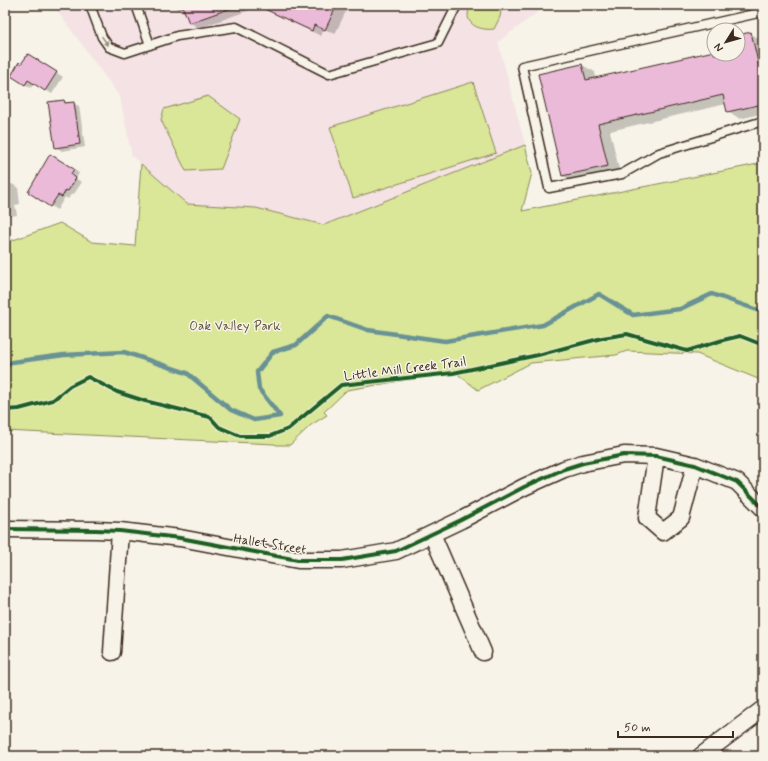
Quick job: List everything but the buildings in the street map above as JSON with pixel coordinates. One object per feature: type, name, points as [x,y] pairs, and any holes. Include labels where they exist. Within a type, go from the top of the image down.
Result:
[{"type":"street","name":"Hallet Street","points":[[5,529],[120,531],[180,538],[298,560],[342,560],[396,551],[524,487],[564,469],[583,463],[624,455],[656,456],[695,465],[736,482],[763,508]]},
{"type":"street","points":[[656,456],[647,518],[663,532],[681,518],[695,465]]},
{"type":"street","points":[[112,652],[120,531]]},
{"type":"street","points":[[432,534],[484,652]]},
{"type":"street","points":[[701,756],[763,709]]},
{"type":"lane","points":[[90,5],[102,37],[109,47],[125,53],[177,36],[236,27],[329,74],[438,43],[457,5]]},
{"type":"lane","points":[[136,5],[150,45]]},
{"type":"lane","points":[[763,12],[522,66],[549,188],[622,174],[658,153],[763,121]]},
{"type":"shaded area","points":[[53,5],[547,5],[498,42],[525,145],[324,225],[256,208],[187,204],[132,156],[120,97]]},
{"type":"green space","points":[[471,5],[502,5],[500,17],[494,29],[482,29],[470,21],[468,11]]},
{"type":"green space","points":[[473,82],[496,153],[353,198],[330,127]]},
{"type":"green space","points":[[208,96],[240,119],[221,169],[186,171],[161,120],[164,109]]},
{"type":"green space","name":"Oak Valley Park","points":[[525,145],[532,173],[522,211],[763,163],[763,381],[697,354],[627,351],[616,355],[531,363],[478,390],[455,372],[347,390],[324,412],[327,415],[311,425],[290,445],[5,431],[5,243],[60,223],[92,242],[135,246],[141,164],[187,204],[256,208],[324,225]]},
{"type":"waterway","points":[[5,367],[12,362],[64,355],[124,352],[187,373],[231,410],[254,420],[280,416],[259,389],[257,372],[273,352],[296,345],[328,316],[368,330],[445,341],[543,325],[599,294],[633,315],[680,309],[712,294],[763,312]]},
{"type":"cycle path","name":"Little Mill Creek Trail","points":[[5,410],[19,409],[53,400],[70,386],[88,377],[117,392],[145,401],[210,417],[219,427],[240,436],[270,436],[288,429],[341,385],[453,373],[538,355],[602,338],[627,334],[687,351],[740,336],[763,345]]},
{"type":"cycle path","points":[[5,529],[120,531],[180,538],[298,560],[342,560],[396,551],[461,520],[524,487],[564,469],[583,463],[624,455],[656,456],[695,465],[737,482],[763,508]]}]
